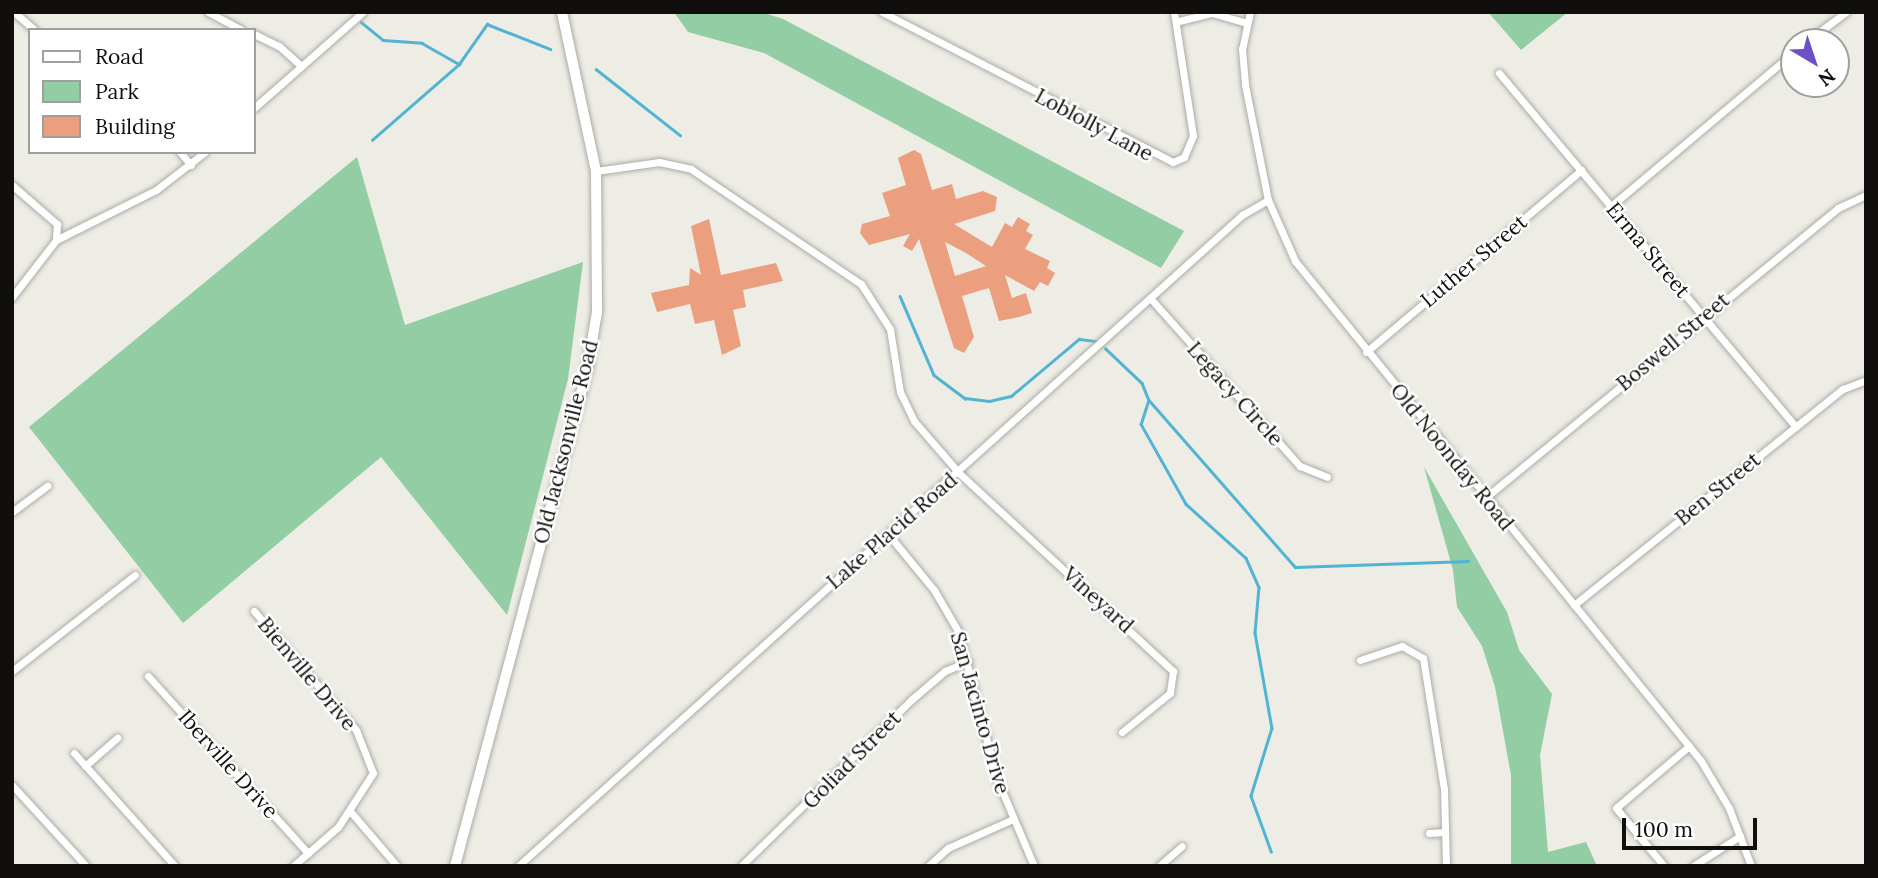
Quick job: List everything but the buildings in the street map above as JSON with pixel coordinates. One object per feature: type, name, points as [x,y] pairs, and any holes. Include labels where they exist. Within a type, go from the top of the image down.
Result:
[{"type":"main road","name":"Old Jacksonville Road","points":[[455,866],[590,355],[600,255],[596,171],[562,12]]},
{"type":"street","points":[[14,12],[33,28]]},
{"type":"street","points":[[208,12],[238,28]]},
{"type":"street","points":[[256,106],[363,12]]},
{"type":"street","name":"Loblolly Lane","points":[[882,12],[1167,162],[1184,157],[1194,136],[1183,92],[1179,21],[1174,12]]},
{"type":"street","name":"Old Noonday Road","points":[[1250,12],[1246,23],[1243,72],[1268,200],[1295,261],[1366,352],[1689,746],[1716,784],[1741,836],[1751,866]]},
{"type":"street","points":[[1825,28],[1846,12]]},
{"type":"street","points":[[1179,21],[1212,13],[1246,23]]},
{"type":"street","points":[[256,35],[279,46],[301,66]]},
{"type":"street","points":[[1611,206],[1780,64]]},
{"type":"street","name":"Erma Street","points":[[1499,73],[1796,427]]},
{"type":"street","points":[[182,154],[191,165]]},
{"type":"street","points":[[12,297],[56,240],[156,190],[203,154]]},
{"type":"street","points":[[596,171],[659,162],[691,169],[853,277],[886,319],[909,413],[959,472]]},
{"type":"street","name":"Luther Street","points":[[1366,352],[1581,170]]},
{"type":"street","points":[[12,185],[57,224],[56,240]]},
{"type":"street","name":"Boswell Street","points":[[1485,498],[1838,208],[1866,195]]},
{"type":"street","name":"Lake Placid Road","points":[[518,866],[1242,215],[1268,200]]},
{"type":"street","name":"Legacy Circle","points":[[1151,299],[1300,466],[1327,477]]},
{"type":"street","name":"Ben Street","points":[[1574,605],[1843,388],[1866,380]]},
{"type":"street","name":"Vineyard","points":[[959,472],[1172,671],[1170,693],[1122,732]]},
{"type":"street","points":[[12,512],[47,486]]},
{"type":"street","name":"San Jacinto Drive","points":[[888,534],[934,590],[968,661],[1013,819],[1034,866]]},
{"type":"street","points":[[12,671],[135,575]]},
{"type":"street","name":"Bienville Drive","points":[[254,611],[363,742],[373,773],[349,811]]},
{"type":"street","points":[[1360,660],[1402,646],[1422,654],[1444,789],[1446,866]]},
{"type":"street","name":"Goliad Street","points":[[741,866],[911,699],[945,671],[968,661]]},
{"type":"street","name":"Iberville Drive","points":[[148,676],[308,853]]},
{"type":"street","points":[[85,766],[117,738]]},
{"type":"street","points":[[1664,866],[1616,808],[1689,746]]},
{"type":"street","points":[[74,753],[175,866]]},
{"type":"street","points":[[12,785],[86,866]]},
{"type":"street","points":[[12,801],[20,794]]},
{"type":"street","points":[[293,866],[349,811],[397,866]]},
{"type":"street","points":[[928,866],[948,848],[1013,819]]},
{"type":"street","points":[[1429,833],[1445,832]]},
{"type":"street","points":[[1693,866],[1741,836]]},
{"type":"street","points":[[1159,866],[1182,846]]},
{"type":"green space","points":[[674,12],[761,12],[783,19],[1184,231],[1161,268],[764,53],[688,32]]},
{"type":"green space","points":[[1488,12],[1568,12],[1521,50]]},
{"type":"green space","points":[[357,157],[405,325],[583,262],[568,379],[507,615],[381,457],[183,623],[29,427]]},
{"type":"green space","points":[[1424,467],[1507,612],[1519,650],[1552,694],[1540,755],[1548,852],[1586,842],[1597,866],[1511,866],[1511,775],[1495,687],[1482,646],[1457,607],[1453,570]]},
{"type":"waterway","points":[[361,22],[383,40],[422,43],[459,64],[487,24],[550,49]]},
{"type":"waterway","points":[[372,140],[459,64]]},
{"type":"waterway","points":[[596,69],[680,135]]},
{"type":"waterway","points":[[900,296],[934,375],[965,398],[989,401],[1011,396],[1079,339],[1096,341]]},
{"type":"waterway","points":[[1105,348],[1142,383],[1149,400],[1295,567],[1468,561]]},
{"type":"waterway","points":[[1149,400],[1141,424],[1186,504],[1246,558],[1259,587],[1255,633],[1272,728],[1251,796],[1271,851]]}]
